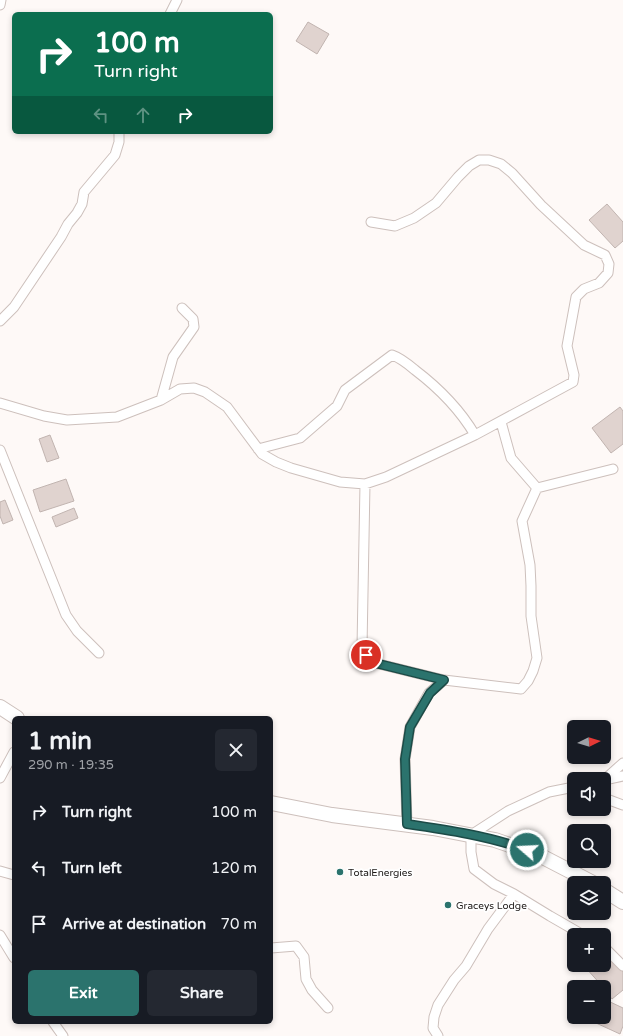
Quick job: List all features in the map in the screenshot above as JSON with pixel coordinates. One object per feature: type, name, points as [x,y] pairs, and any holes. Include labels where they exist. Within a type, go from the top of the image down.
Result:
[{"type":"highway","points":[[0,707],[14,716]]},
{"type":"highway","points":[[273,803],[332,815],[407,824],[495,840],[539,855],[580,876]]},
{"type":"highway","points":[[611,894],[623,902]]},
{"type":"street","points":[[0,5],[1,0]]},
{"type":"street","points":[[171,12],[177,0]]},
{"type":"street","points":[[0,321],[14,308],[68,224],[77,213],[82,204],[84,192],[116,155],[120,134]]},
{"type":"street","points":[[0,403],[44,416],[68,420],[117,417],[161,400],[180,389],[194,388],[205,392],[227,407],[262,454],[291,468],[340,482],[365,484],[386,477],[475,435],[573,382],[574,375],[567,346],[576,297],[584,289],[599,283],[608,273],[609,264],[605,255],[584,245],[541,205],[512,173],[501,164],[489,160],[479,160],[469,166],[436,203],[414,218],[395,226],[371,222]]},
{"type":"street","points":[[161,400],[174,357],[194,326],[193,319],[182,308]]},
{"type":"street","points":[[258,449],[300,438],[337,406],[345,390],[392,355],[400,358],[428,379],[451,401],[475,435]]},
{"type":"street","points":[[501,422],[511,458],[537,488]]},
{"type":"street","points":[[0,450],[66,616],[77,631],[99,653]]},
{"type":"street","points":[[537,488],[614,469]]},
{"type":"street","points":[[365,484],[362,647],[371,662],[444,680],[521,689],[528,681],[537,658],[531,616],[530,565],[522,521],[537,488]]},
{"type":"street","points":[[407,824],[405,759],[410,727],[430,693],[444,680]]},
{"type":"street","points":[[0,778],[12,756]]},
{"type":"street","points":[[611,774],[623,763]]},
{"type":"street","points":[[611,779],[623,776]]},
{"type":"street","points":[[567,788],[550,792],[508,811],[471,835],[471,852],[474,869],[494,884],[514,894],[571,928]]},
{"type":"street","points":[[611,801],[623,805]]},
{"type":"street","points":[[0,871],[12,874]]},
{"type":"street","points":[[438,1036],[434,1028],[434,1017],[438,1005],[454,980],[466,966],[488,929],[514,894]]},
{"type":"street","points":[[0,935],[12,955]]},
{"type":"street","points":[[273,948],[296,946],[304,957],[306,979],[312,990],[328,1008]]},
{"type":"street","points":[[611,954],[623,966]]},
{"type":"street","points":[[54,1024],[63,1036]]},
{"type":"building","points":[[308,22],[329,34],[317,54],[296,41]]},
{"type":"building","points":[[607,204],[623,222],[623,241],[615,248],[589,220]]},
{"type":"building","points":[[620,407],[623,411],[623,444],[611,453],[592,428]]},
{"type":"building","points":[[50,435],[59,458],[47,462],[39,439]]},
{"type":"building","points":[[66,479],[74,501],[40,512],[33,490]]},
{"type":"building","points":[[5,500],[13,520],[3,524],[0,516],[0,502]]},
{"type":"building","points":[[74,508],[78,518],[56,527],[52,517]]},
{"type":"building","points":[[611,957],[623,972],[623,990],[612,999],[611,980],[597,980],[590,972],[611,972]]},
{"type":"building","points":[[611,1002],[623,1008],[623,1026],[620,1034],[598,1024],[611,1024]]},
{"type":"place","name":"TotalEnergies","points":[[340,872]]},
{"type":"place","name":"Graceys Lodge","points":[[448,905]]},
{"type":"route","points":[[366,655],[371,662],[444,680],[430,693],[410,727],[405,759],[407,824],[495,840],[527,850]]}]
